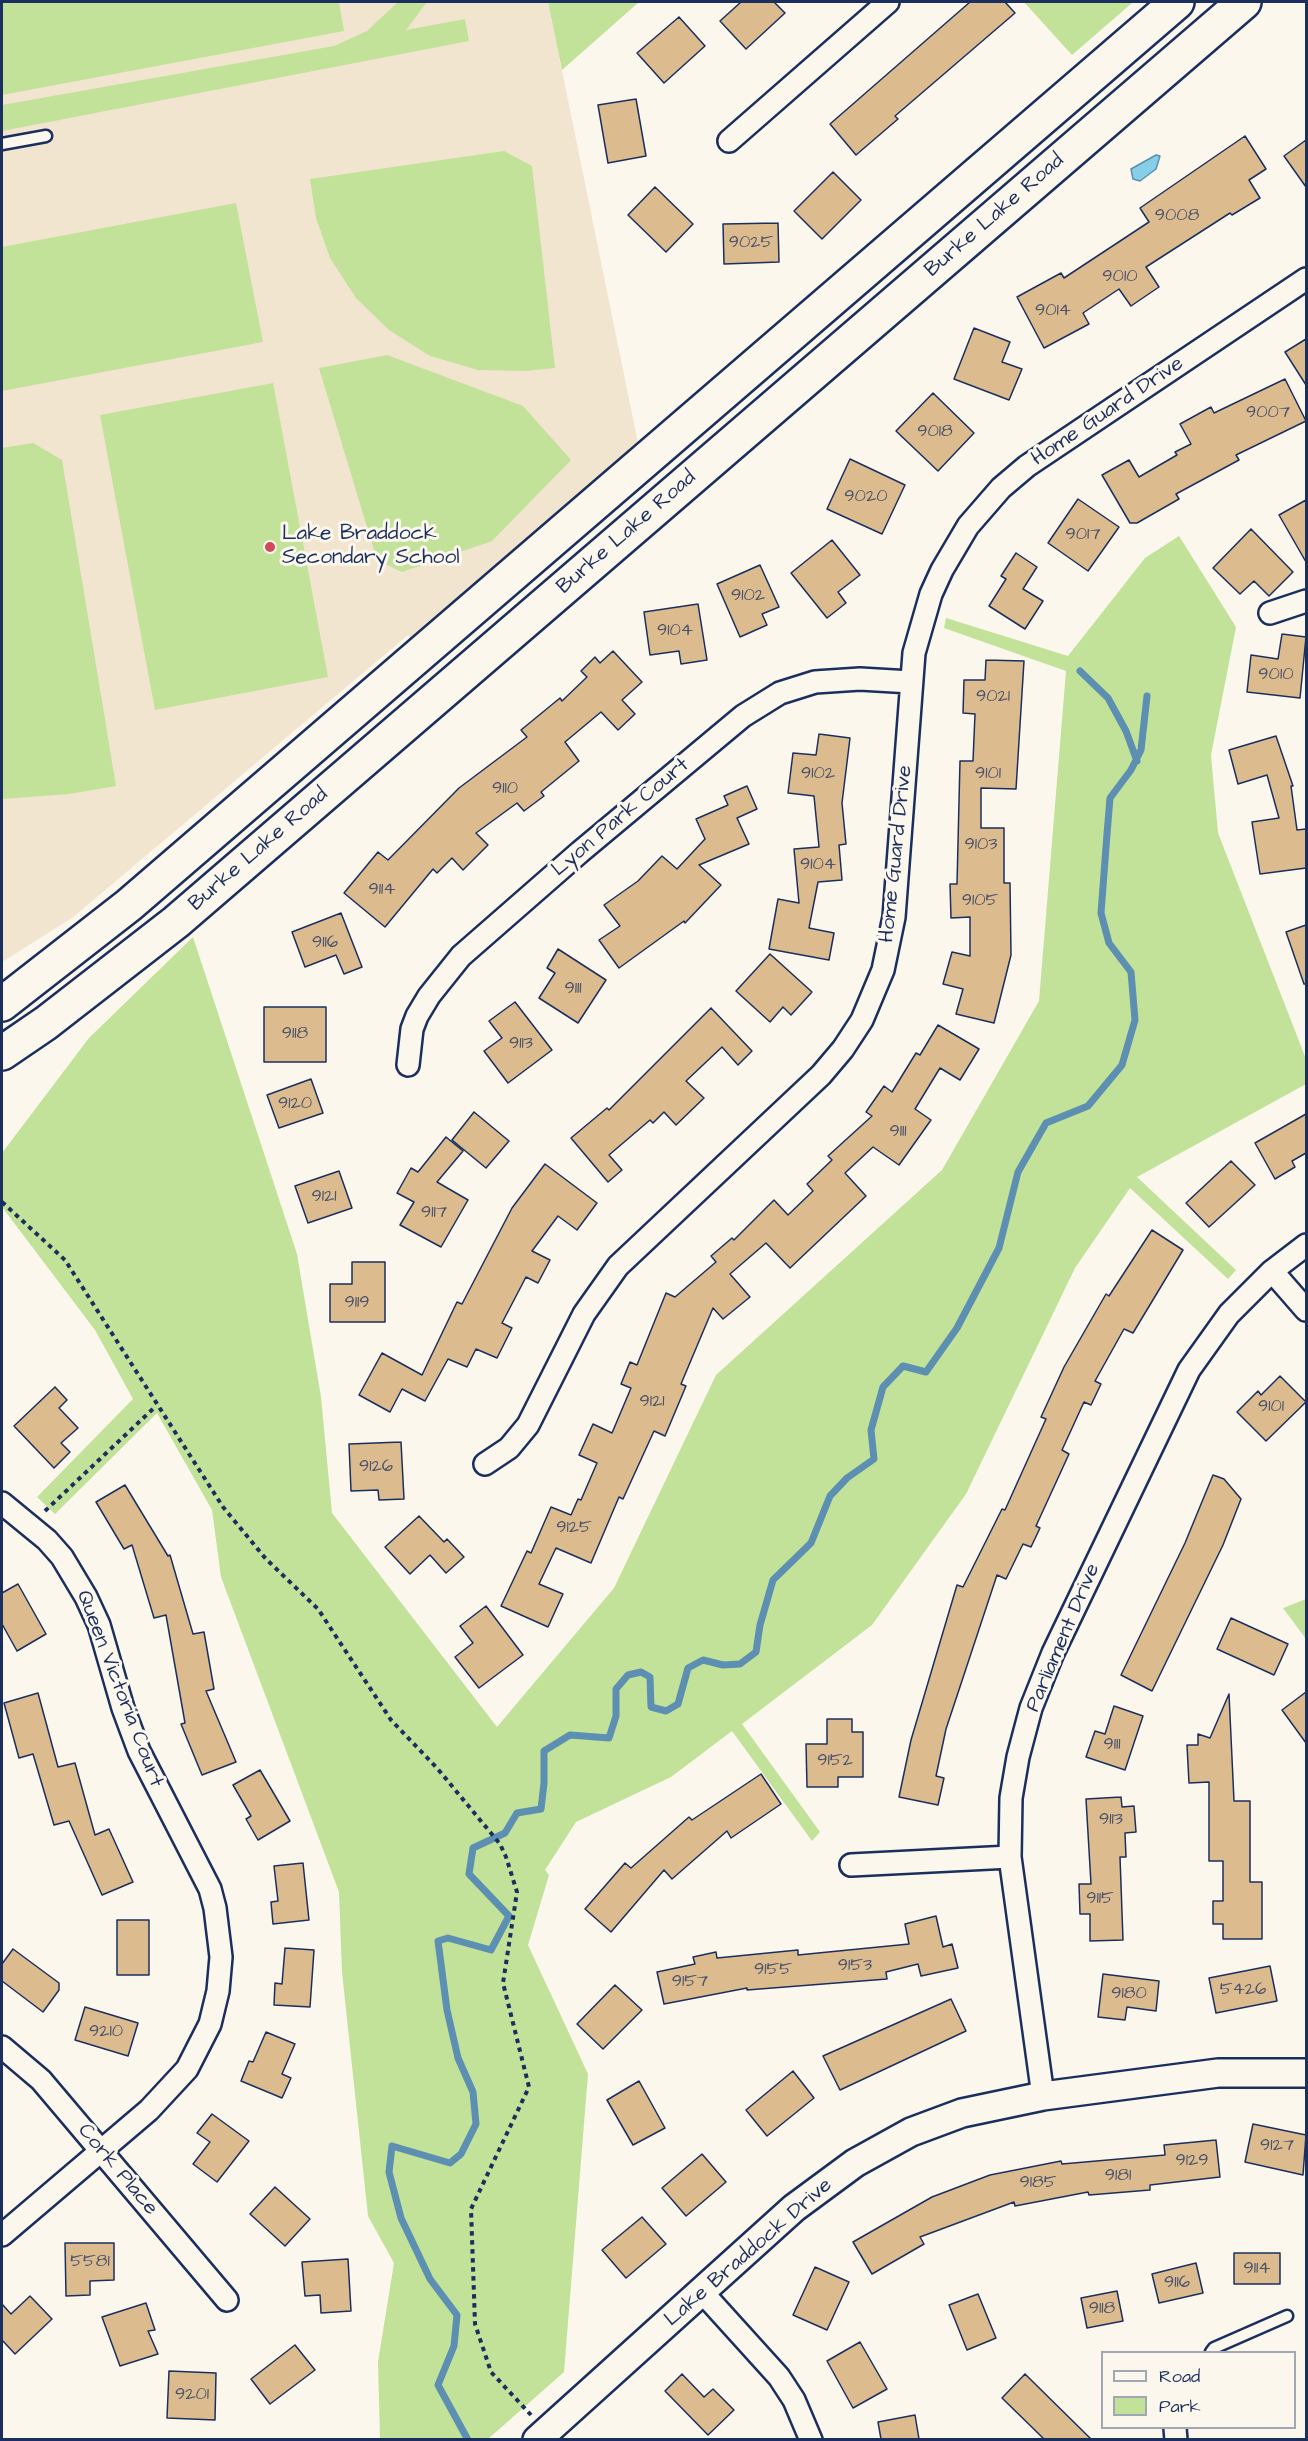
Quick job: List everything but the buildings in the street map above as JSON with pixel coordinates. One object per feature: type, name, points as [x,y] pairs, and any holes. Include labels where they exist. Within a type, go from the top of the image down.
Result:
[{"type":"main road","name":"Burke Lake Road","points":[[2,1004],[129,905],[1177,2]]},
{"type":"main road","name":"Burke Lake Road","points":[[2,1053],[46,1023],[176,922],[1244,2]]},
{"type":"street","points":[[729,141],[888,2]]},
{"type":"street","name":"Home Guard Drive","points":[[484,1464],[509,1448],[528,1425],[584,1314],[618,1266],[821,1075],[843,1049],[862,1020],[883,970],[894,917],[910,682],[918,636],[942,570],[968,526],[993,497],[1027,466],[1064,439],[1306,279]]},
{"type":"street","points":[[1270,613],[1306,601]]},
{"type":"street","name":"Lyon Park Court","points":[[408,1065],[412,1029],[417,1016],[429,996],[462,956],[580,852],[743,716],[780,693],[814,682],[860,679],[910,682]]},
{"type":"street","name":"Parliament Drive","points":[[1043,2096],[1010,1857],[1011,1798],[1018,1757],[1031,1708],[1053,1653],[1189,1370],[1229,1314],[1272,1271],[1306,1245]]},
{"type":"street","points":[[1272,1271],[1306,1310]]},
{"type":"street","name":"Queen Victoria Court","points":[[2,1503],[32,1526],[62,1557],[87,1597],[99,1625],[123,1708],[139,1751],[210,1889],[221,1942],[218,1991],[210,2025],[197,2051],[167,2093],[2,2235]]},
{"type":"street","points":[[851,1865],[1010,1857]]},
{"type":"street","name":"Cork Place","points":[[2,2047],[41,2080],[227,2300]]},
{"type":"street","name":"Lake Braddock Drive","points":[[541,2436],[794,2208],[880,2148],[911,2132],[962,2113],[1043,2096],[1218,2073],[1306,2073]]},
{"type":"street","points":[[703,2292],[779,2377],[794,2400],[811,2439]]},
{"type":"lane","points":[[2,144],[46,136]]},
{"type":"lane","points":[[1212,2351],[1287,2316]]},
{"type":"path","points":[[2,1202],[64,1260],[223,1507],[266,1559],[318,1609],[391,1720],[437,1768],[497,1841],[506,1857],[517,1892],[503,1983],[529,2087],[471,2209],[475,2324],[491,2372],[541,2436]]},
{"type":"path","points":[[32,1526],[156,1406]]},
{"type":"shaded area","name":"Lake Braddock Secondary School","points":[[2,2],[548,2],[641,458],[422,649],[408,635],[72,918],[2,962]]},
{"type":"green space","points":[[2,2],[339,2],[344,31],[2,95]]},
{"type":"green space","points":[[398,2],[427,2],[406,30],[465,19],[469,41],[2,131],[2,105],[334,46],[367,31]]},
{"type":"green space","points":[[548,2],[639,2],[562,70]]},
{"type":"green space","points":[[1024,2],[1130,2],[1132,3],[1072,55]]},
{"type":"green space","points":[[504,151],[532,166],[555,368],[525,371],[478,370],[430,356],[389,330],[356,298],[330,258],[316,218],[310,179]]},
{"type":"green space","points":[[236,203],[263,342],[2,391],[2,247]]},
{"type":"green space","points":[[387,355],[523,406],[571,460],[492,541],[402,572],[377,560],[319,368]]},
{"type":"green space","points":[[273,383],[328,677],[155,710],[100,415]]},
{"type":"green space","points":[[33,443],[62,460],[116,786],[69,794],[2,799],[2,448]]},
{"type":"green space","points":[[1179,536],[1236,627],[1211,755],[1218,833],[1306,1059],[1306,1084],[1137,1177],[1236,1270],[1228,1279],[1130,1188],[1075,1268],[966,1494],[872,1625],[742,1724],[820,1832],[812,1841],[732,1731],[671,1777],[576,1822],[545,1870],[549,1875],[528,1945],[588,2074],[564,2372],[488,2439],[380,2439],[378,2362],[394,2263],[368,2216],[342,1972],[339,1892],[221,1577],[212,1510],[157,1413],[55,1514],[37,1497],[133,1399],[95,1330],[2,1207],[2,1153],[89,1038],[193,937],[297,1254],[321,1397],[332,1513],[497,1727],[614,1588],[716,1375],[942,1170],[1039,1001],[1066,671],[944,628],[946,618],[1068,656],[1145,558]]},
{"type":"green space","points":[[1306,1599],[1306,1639],[1283,1608]]},
{"type":"water","points":[[1156,155],[1160,156],[1156,169],[1140,181],[1133,179],[1131,169]]},
{"type":"waterway","points":[[1080,671],[1108,698],[1126,731],[1137,761]]},
{"type":"waterway","points":[[468,2440],[438,2385],[454,2346],[457,2315],[430,2279],[401,2218],[389,2172],[392,2146],[450,2163],[461,2154],[476,2124],[473,2092],[458,2058],[447,2010],[438,1941],[448,1938],[491,1950],[509,1916],[469,1874],[473,1848],[505,1833],[517,1813],[541,1809],[544,1751],[570,1735],[609,1738],[616,1716],[616,1689],[628,1675],[641,1672],[650,1677],[651,1707],[666,1711],[678,1704],[688,1668],[703,1660],[723,1665],[740,1664],[756,1652],[760,1625],[773,1580],[811,1543],[830,1496],[847,1478],[874,1459],[871,1430],[883,1387],[903,1366],[926,1372],[957,1328],[999,1248],[1018,1172],[1046,1123],[1088,1106],[1122,1065],[1135,1020],[1131,972],[1109,943],[1101,913],[1110,798],[1131,770],[1141,750],[1147,696]]},
{"type":"place","name":"Lake Braddock Secondary School","points":[[270,547]]}]
